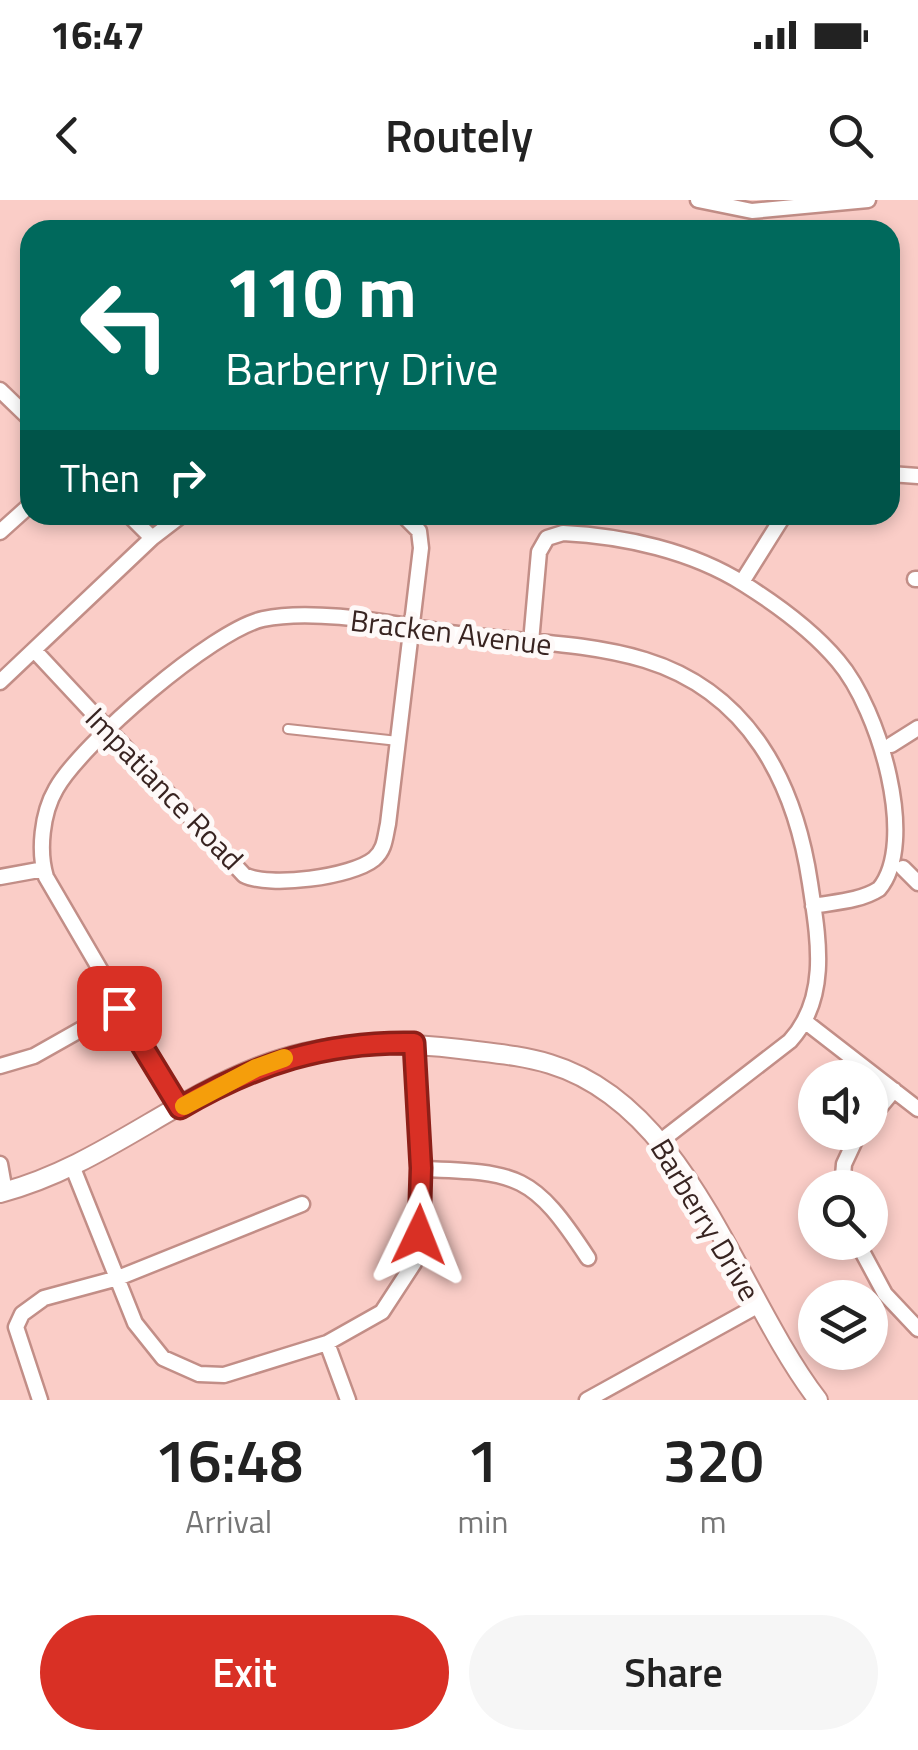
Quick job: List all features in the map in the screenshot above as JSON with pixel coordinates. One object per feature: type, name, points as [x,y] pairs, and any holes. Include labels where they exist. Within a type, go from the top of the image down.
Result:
[{"type":"street","points":[[698,200],[769,210],[868,200]]},
{"type":"street","points":[[0,390],[20,410]]},
{"type":"street","points":[[0,532],[20,513]]},
{"type":"street","points":[[139,525],[152,538]]},
{"type":"street","points":[[0,682],[169,525]]},
{"type":"street","name":"Impatiance Road","points":[[34,650],[224,857],[253,879],[271,882],[353,869],[378,856],[388,824],[421,548],[418,532],[412,525]]},
{"type":"street","points":[[742,582],[778,525]]},
{"type":"street","points":[[530,642],[539,552],[553,535],[615,538],[668,550],[742,582],[802,625],[839,662],[891,746],[908,792],[912,826],[903,868],[876,892],[813,906]]},
{"type":"street","name":"Bracken Avenue","points":[[44,869],[42,838],[56,789],[109,732],[198,650],[249,623],[284,616],[411,627],[646,660],[695,684],[726,707],[749,730],[784,780],[803,839],[813,906],[819,975],[806,1023]]},
{"type":"street","points":[[891,746],[918,728]]},
{"type":"street","points":[[903,868],[918,883]]},
{"type":"street","points":[[0,877],[44,869],[119,1008],[180,1108]]},
{"type":"street","points":[[0,1066],[34,1056],[119,1008]]},
{"type":"street","points":[[662,1140],[806,1023],[918,1110]]},
{"type":"street","name":"Barberry Drive","points":[[2,1192],[74,1168],[256,1068],[298,1054],[365,1043],[414,1043],[521,1057],[568,1070],[618,1099],[662,1140],[757,1306],[818,1400]]},
{"type":"street","points":[[74,1168],[148,1343],[178,1368],[224,1375],[327,1342],[370,1322],[407,1279],[419,1235],[421,1168],[414,1043]]},
{"type":"street","points":[[888,1097],[894,1090]]},
{"type":"street","points":[[0,1164],[2,1192]]},
{"type":"street","points":[[421,1168],[487,1171],[529,1185],[557,1210],[588,1258]]},
{"type":"street","points":[[40,1400],[22,1354],[18,1319],[44,1298],[118,1278],[302,1204]]},
{"type":"street","points":[[867,1260],[886,1294],[918,1329]]},
{"type":"street","points":[[588,1400],[757,1306]]},
{"type":"street","points":[[327,1342],[348,1400]]},
{"type":"lane","points":[[288,728],[398,741]]},
{"type":"slow traffic","points":[[184,1106],[256,1068],[284,1058]]},
{"type":"route","points":[[119,1008],[180,1108],[256,1068],[298,1054],[365,1043],[414,1043],[421,1168],[419,1235]]}]
